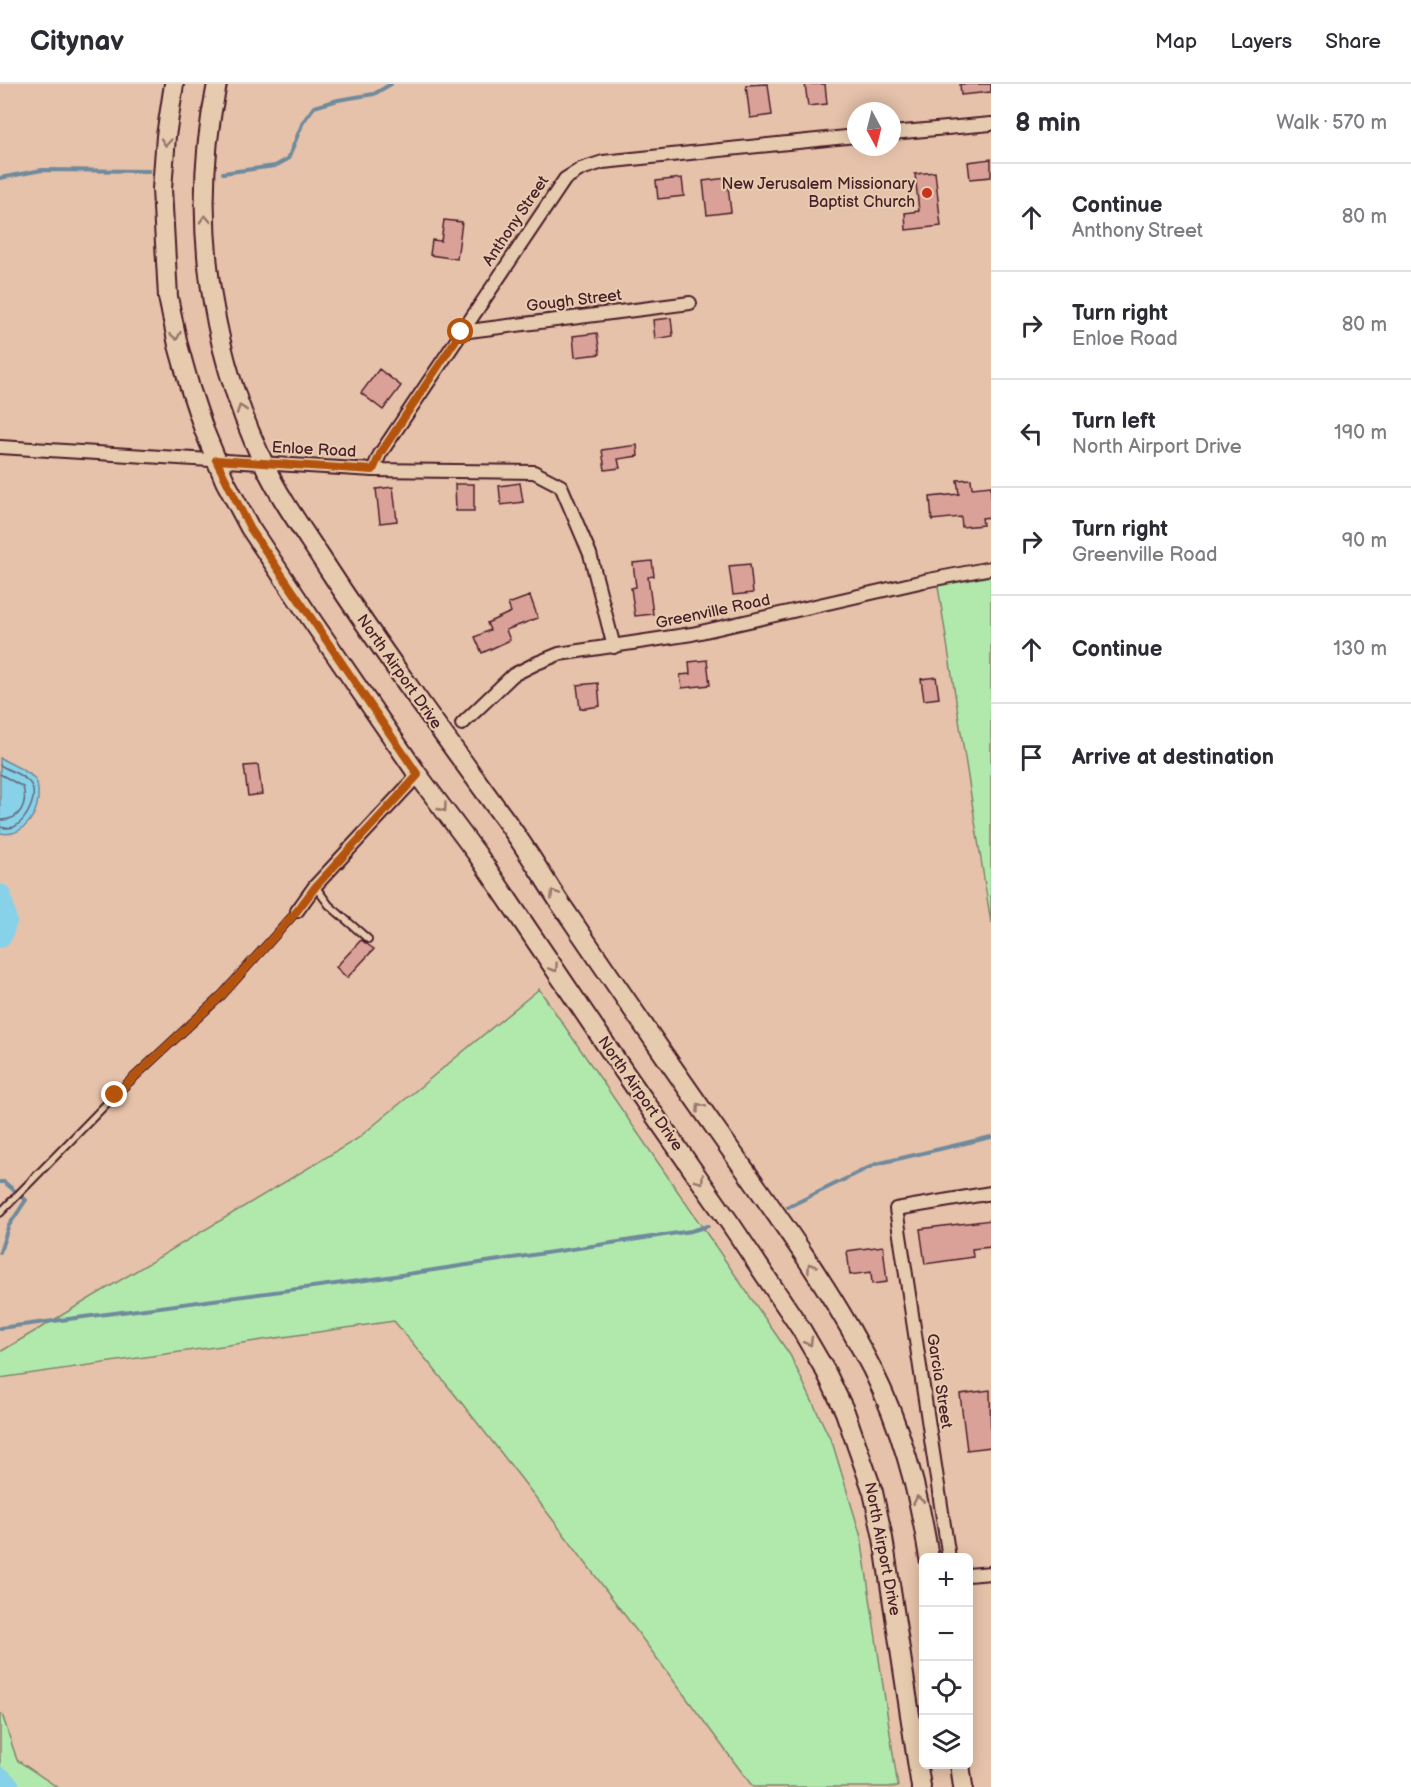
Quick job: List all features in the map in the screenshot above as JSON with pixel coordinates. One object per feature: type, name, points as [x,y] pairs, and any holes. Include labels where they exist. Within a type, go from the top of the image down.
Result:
[{"type":"main road","name":"North Airport Drive","points":[[174,84],[166,136],[162,189],[168,297],[190,388],[216,460],[250,528],[418,775],[477,854],[732,1226],[801,1329],[826,1372],[845,1412],[873,1492],[885,1547],[921,1787]]},
{"type":"main road","name":"North Airport Drive","points":[[217,84],[208,141],[204,189],[210,291],[230,375],[243,416],[264,464],[286,506],[379,644],[513,830],[660,1049],[768,1202],[837,1307],[864,1352],[901,1438],[914,1481],[928,1553]]},
{"type":"main road","points":[[961,1769],[963,1787]]},
{"type":"street","points":[[901,132],[991,124]]},
{"type":"street","name":"Anthony Street","points":[[373,470],[380,454],[565,178],[581,169],[603,162],[847,137]]},
{"type":"street","name":"Gough Street","points":[[461,332],[690,303]]},
{"type":"street","name":"Enloe Road","points":[[0,447],[373,470],[534,472],[561,486],[590,554],[614,647]]},
{"type":"street","name":"Greenville Road","points":[[462,724],[505,682],[527,668],[559,654],[693,634],[991,568]]},
{"type":"street","points":[[297,911],[315,886],[418,775]]},
{"type":"street","name":"Garcia Street","points":[[948,1553],[896,1209],[991,1193]]},
{"type":"street","points":[[973,1575],[991,1573]]},
{"type":"lane","points":[[315,886],[329,905],[368,939]]},
{"type":"lane","points":[[0,1213],[115,1095],[222,995],[297,911]]},
{"type":"green space","points":[[991,576],[991,923],[938,586]]},
{"type":"green space","points":[[539,989],[790,1355],[833,1445],[861,1537],[898,1787],[753,1787],[532,1493],[394,1321],[0,1378],[0,1352],[357,1139]]},
{"type":"green space","points":[[0,1714],[2,1714],[17,1760],[57,1787],[0,1787]]},
{"type":"water","points":[[0,758],[30,775],[38,788],[36,807],[29,822],[17,831],[9,833],[0,833]]},
{"type":"building","points":[[768,84],[772,115],[750,118],[746,85]]},
{"type":"building","points":[[805,84],[825,84],[827,104],[808,106]]},
{"type":"building","points":[[960,84],[991,84],[991,92],[961,95]]},
{"type":"building","points":[[991,159],[991,177],[970,179],[968,162]]},
{"type":"building","name":"New Jerusalem Missionary Baptist Church","points":[[935,172],[941,226],[906,230],[905,213],[919,211],[915,174]]},
{"type":"building","points":[[682,178],[684,196],[658,199],[656,181]]},
{"type":"building","points":[[727,178],[731,212],[707,215],[703,181]]},
{"type":"building","points":[[444,220],[462,222],[457,259],[430,255],[432,240],[441,241]]},
{"type":"building","points":[[671,318],[673,336],[655,339],[653,320]]},
{"type":"building","points":[[597,333],[600,354],[575,357],[573,336]]},
{"type":"building","points":[[379,369],[401,386],[383,410],[361,393]]},
{"type":"building","points":[[637,445],[638,456],[618,459],[620,468],[605,470],[602,450]]},
{"type":"building","points":[[971,479],[972,488],[991,486],[991,517],[982,518],[983,525],[962,527],[961,517],[932,520],[930,497],[959,494],[957,480]]},
{"type":"building","points":[[520,483],[523,502],[501,505],[499,486]]},
{"type":"building","points":[[455,484],[474,484],[474,511],[456,511]]},
{"type":"building","points":[[393,487],[397,521],[380,523],[376,489]]},
{"type":"building","points":[[652,561],[654,576],[648,577],[653,614],[635,616],[631,588],[636,587],[633,563]]},
{"type":"building","points":[[750,564],[753,593],[733,595],[729,566]]},
{"type":"building","points":[[530,596],[538,618],[506,630],[510,640],[482,653],[475,637],[490,630],[487,623],[511,612],[508,604]]},
{"type":"building","points":[[707,660],[710,685],[682,688],[680,675],[690,674],[689,662]]},
{"type":"building","points":[[936,677],[939,698],[924,700],[921,679]]},
{"type":"building","points":[[598,683],[600,706],[580,709],[577,685]]},
{"type":"building","points":[[258,765],[262,794],[248,796],[244,766]]},
{"type":"building","points":[[361,940],[374,949],[347,978],[336,967]]},
{"type":"building","points":[[991,1220],[991,1247],[972,1249],[973,1257],[925,1264],[920,1229]]},
{"type":"building","points":[[883,1246],[887,1282],[872,1284],[871,1272],[850,1275],[847,1251]]},
{"type":"building","points":[[990,1390],[991,1447],[967,1450],[960,1394]]},
{"type":"waterway","points":[[223,173],[275,166],[288,159],[303,122],[314,107],[374,94],[391,84]]},
{"type":"waterway","points":[[0,178],[42,170],[149,171]]},
{"type":"waterway","points":[[0,896],[5,921],[0,936]]},
{"type":"waterway","points":[[788,1207],[876,1164],[991,1137]]},
{"type":"waterway","points":[[0,1182],[4,1182],[26,1200],[8,1227],[0,1252]]},
{"type":"waterway","points":[[0,1328],[381,1278],[691,1231],[708,1226]]},
{"type":"waterway","points":[[0,1779],[8,1787]]},
{"type":"place","name":"New Jerusalem Missionary Baptist Church","points":[[927,193]]},
{"type":"route","points":[[115,1095],[222,995],[297,911],[316,886],[418,775],[250,528],[216,460],[373,470],[380,454],[461,332]]}]
